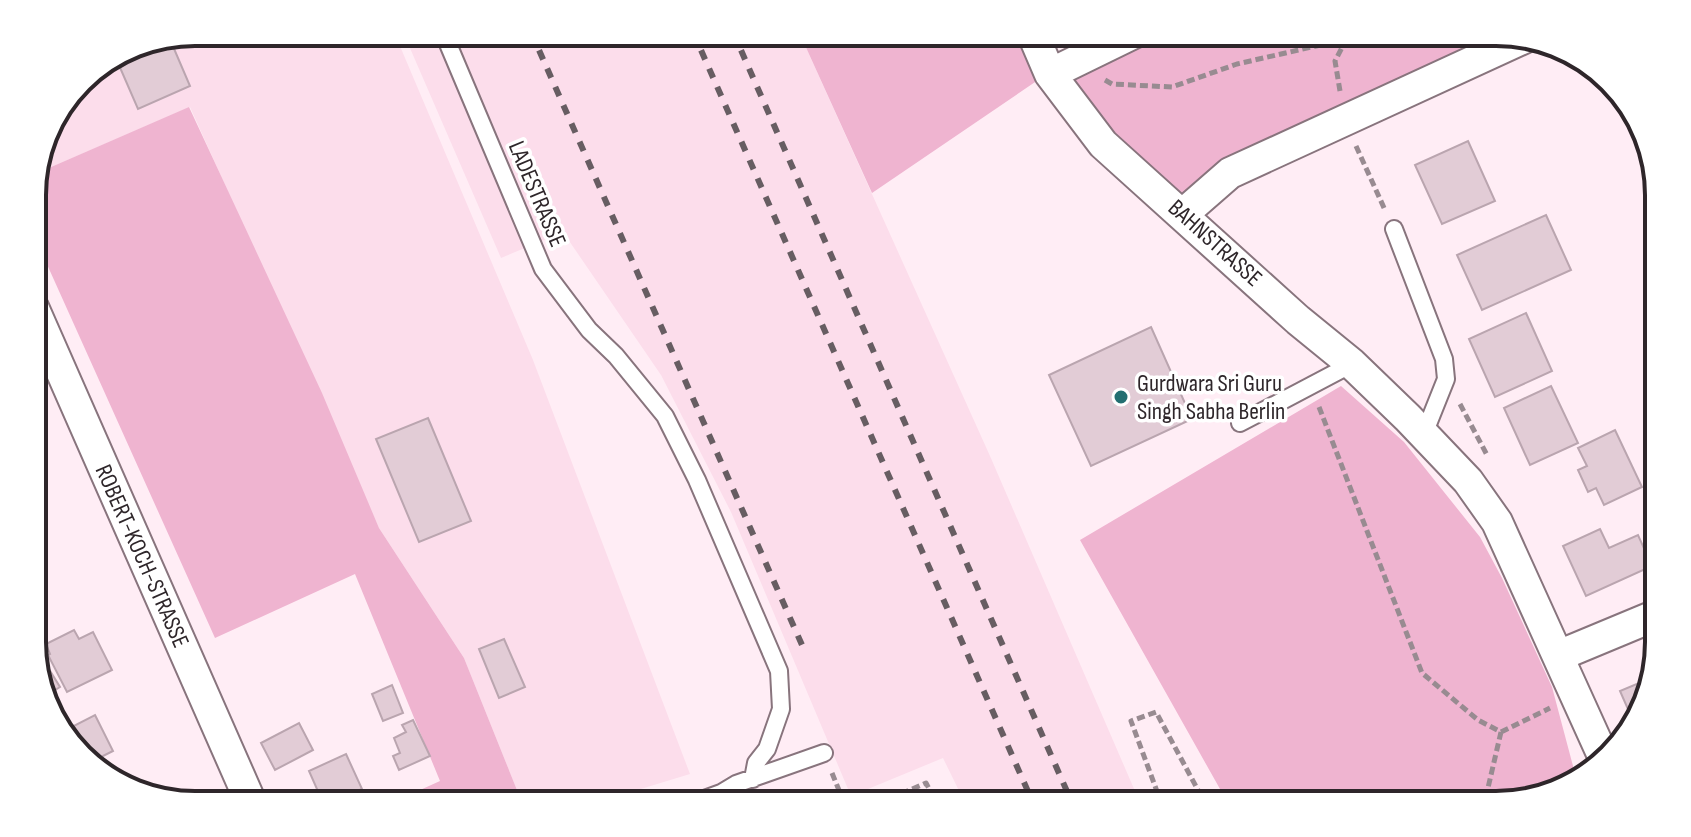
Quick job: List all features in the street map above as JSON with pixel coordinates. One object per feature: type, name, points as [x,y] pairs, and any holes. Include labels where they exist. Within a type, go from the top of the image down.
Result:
[{"type":"street","name":"BAHNSTRASSE","points":[[1043,46],[1061,68],[1103,144],[1298,320],[1352,364],[1468,481],[1497,522],[1600,748]]},
{"type":"street","points":[[1061,68],[1107,46]]},
{"type":"street","points":[[1183,214],[1230,173],[1506,47]]},
{"type":"street","name":"ROBERT-KOCH-STRASSE","points":[[46,337],[246,791]]},
{"type":"street","points":[[1558,656],[1645,620]]},
{"type":"lane","name":"LADESTRASSE","points":[[449,46],[543,269],[589,330],[616,356],[665,416],[697,480],[779,671],[781,709],[767,749],[756,763],[753,779]]},
{"type":"lane","points":[[1394,229],[1444,359],[1446,379],[1424,434]]},
{"type":"lane","points":[[1240,423],[1352,364]]},
{"type":"lane","points":[[723,791],[824,753]]},
{"type":"path","points":[[1061,68],[1112,84],[1172,87],[1237,64],[1316,46]]},
{"type":"path","points":[[1343,46],[1335,61],[1345,121],[1394,229]]},
{"type":"path","points":[[1311,385],[1422,673],[1478,720],[1501,732]]},
{"type":"path","points":[[1501,732],[1556,705]]},
{"type":"path","points":[[1157,791],[1131,721],[1156,712],[1198,791]]},
{"type":"path","points":[[1487,791],[1501,732]]},
{"type":"path","points":[[824,753],[839,791]]},
{"type":"path","points":[[908,791],[926,783],[930,791]]},
{"type":"shaded area","points":[[185,46],[400,46],[533,360],[690,774],[634,791],[517,791],[464,658],[379,528],[190,107],[49,168],[61,129],[83,97],[112,71],[138,57]]},
{"type":"shaded area","points":[[409,46],[805,46],[990,456],[1135,791],[959,791],[943,758],[863,791],[849,791],[731,512],[661,375],[563,232],[501,258]]},
{"type":"shaded area","points":[[805,46],[1028,46],[1041,78],[872,193]]},
{"type":"shaded area","points":[[1107,46],[1506,47],[1345,121],[1183,214],[1103,144],[1080,88],[1050,74]]},
{"type":"shaded area","points":[[189,107],[322,393],[379,528],[464,658],[517,791],[418,791],[440,781],[355,574],[215,638],[46,262],[49,168]]},
{"type":"shaded area","points":[[1341,386],[1404,442],[1480,537],[1552,687],[1574,769],[1544,783],[1506,791],[1221,791],[1080,540]]},
{"type":"building","points":[[174,48],[190,86],[138,109],[119,66],[138,57]]},
{"type":"building","points":[[1468,141],[1495,201],[1442,224],[1415,165]]},
{"type":"building","points":[[1546,215],[1571,270],[1482,310],[1457,255]]},
{"type":"building","points":[[1526,313],[1552,371],[1495,397],[1469,339]]},
{"type":"building","name":"Gurdwara Sri Guru Singh Sabha Berlin","points":[[1151,327],[1192,419],[1091,466],[1049,375]]},
{"type":"building","points":[[1551,386],[1578,443],[1530,465],[1504,408]]},
{"type":"building","points":[[428,418],[471,521],[419,542],[376,439]]},
{"type":"building","points":[[1615,430],[1642,487],[1604,505],[1596,488],[1588,492],[1578,470],[1587,466],[1578,448]]},
{"type":"building","points":[[1600,529],[1609,548],[1638,535],[1645,550],[1645,569],[1586,596],[1563,546]]},
{"type":"building","points":[[74,630],[79,639],[93,632],[112,670],[67,692],[48,655],[46,644]]},
{"type":"building","points":[[504,639],[525,687],[499,698],[479,649]]},
{"type":"building","points":[[48,668],[60,687],[54,691]]},
{"type":"building","points":[[1639,683],[1629,710],[1620,691]]},
{"type":"building","points":[[392,685],[403,713],[383,721],[372,694]]},
{"type":"building","points":[[95,715],[113,751],[101,757],[72,727]]},
{"type":"building","points":[[413,720],[430,756],[399,770],[393,756],[400,753],[394,738],[406,732],[402,725]]},
{"type":"building","points":[[299,723],[313,750],[275,770],[261,743]]},
{"type":"building","points":[[346,754],[362,789],[318,791],[309,771]]},
{"type":"railway","points":[[537,46],[802,645]]},
{"type":"railway","points":[[699,46],[1028,791]]},
{"type":"railway","points":[[739,46],[1067,791]]},
{"type":"place","name":"Gurdwara Sri Guru Singh Sabha Berlin","points":[[1121,397]]}]
